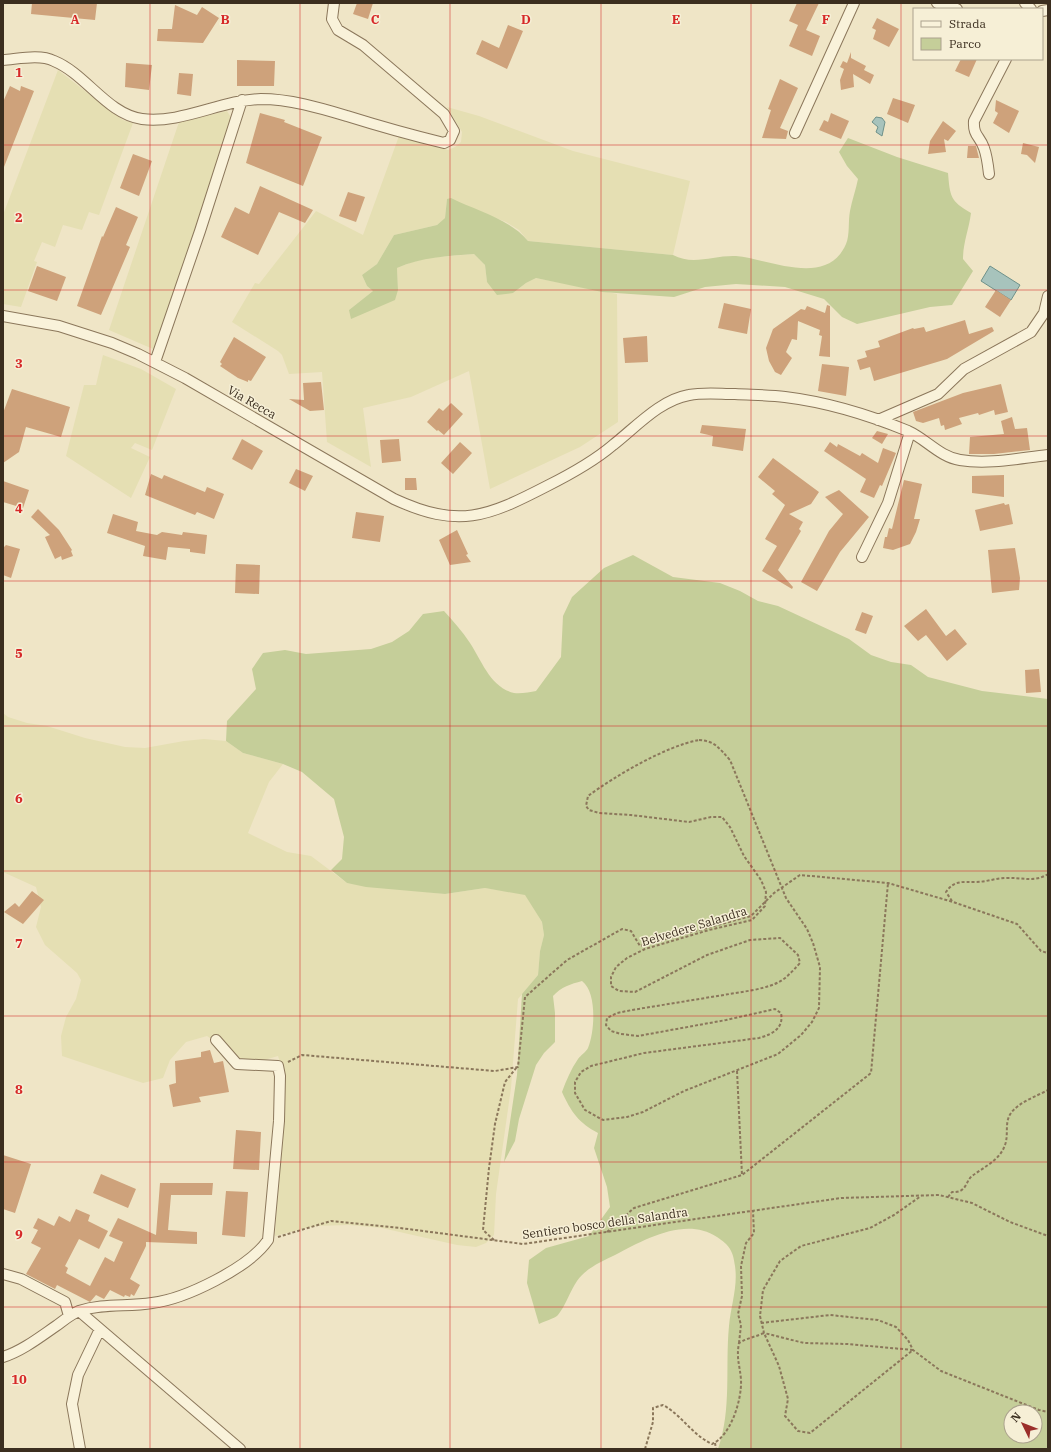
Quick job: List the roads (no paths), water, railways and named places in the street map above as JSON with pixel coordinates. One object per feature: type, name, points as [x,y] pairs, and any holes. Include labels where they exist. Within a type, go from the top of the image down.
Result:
[{"type":"street","points":[[3,60],[43,58],[54,60],[73,72],[114,106],[128,115],[141,119],[181,116],[242,100],[263,99],[307,105],[428,140],[444,143],[450,140],[454,131],[444,114],[362,45],[338,30],[332,19],[334,3]]},
{"type":"street","points":[[795,133],[854,3]]},
{"type":"street","points":[[937,3],[954,8]]},
{"type":"street","points":[[989,174],[984,146],[973,131],[974,121],[1005,60]]},
{"type":"street","points":[[155,362],[200,231],[242,100]]},
{"type":"street","points":[[878,420],[938,394],[964,369],[1031,332],[1044,312],[1048,296]]},
{"type":"street","name":"Via Recca","points":[[3,316],[32,321],[112,342],[155,362],[394,499],[412,507],[441,515],[466,516],[483,514],[514,503],[589,464],[657,410],[671,401],[689,395],[709,393],[785,397],[838,408],[878,420],[910,432],[948,456],[958,460],[974,461],[1048,455]]},
{"type":"street","points":[[862,557],[888,502],[910,432]]},
{"type":"street","points":[[3,1357],[34,1341],[69,1316],[79,1311],[116,1305],[150,1304],[164,1301],[213,1282],[253,1256],[268,1240],[279,1121],[280,1076],[278,1066],[237,1064],[216,1040]]},
{"type":"street","points":[[3,1274],[21,1279],[64,1302],[69,1316]]},
{"type":"street","points":[[79,1311],[240,1449]]},
{"type":"street","points":[[80,1449],[72,1404],[78,1375],[100,1329]]},
{"type":"water","points":[[876,117],[882,118],[885,122],[882,136],[876,132],[878,127],[872,122]]},
{"type":"water","points":[[990,266],[1020,285],[1011,300],[981,281]]}]
